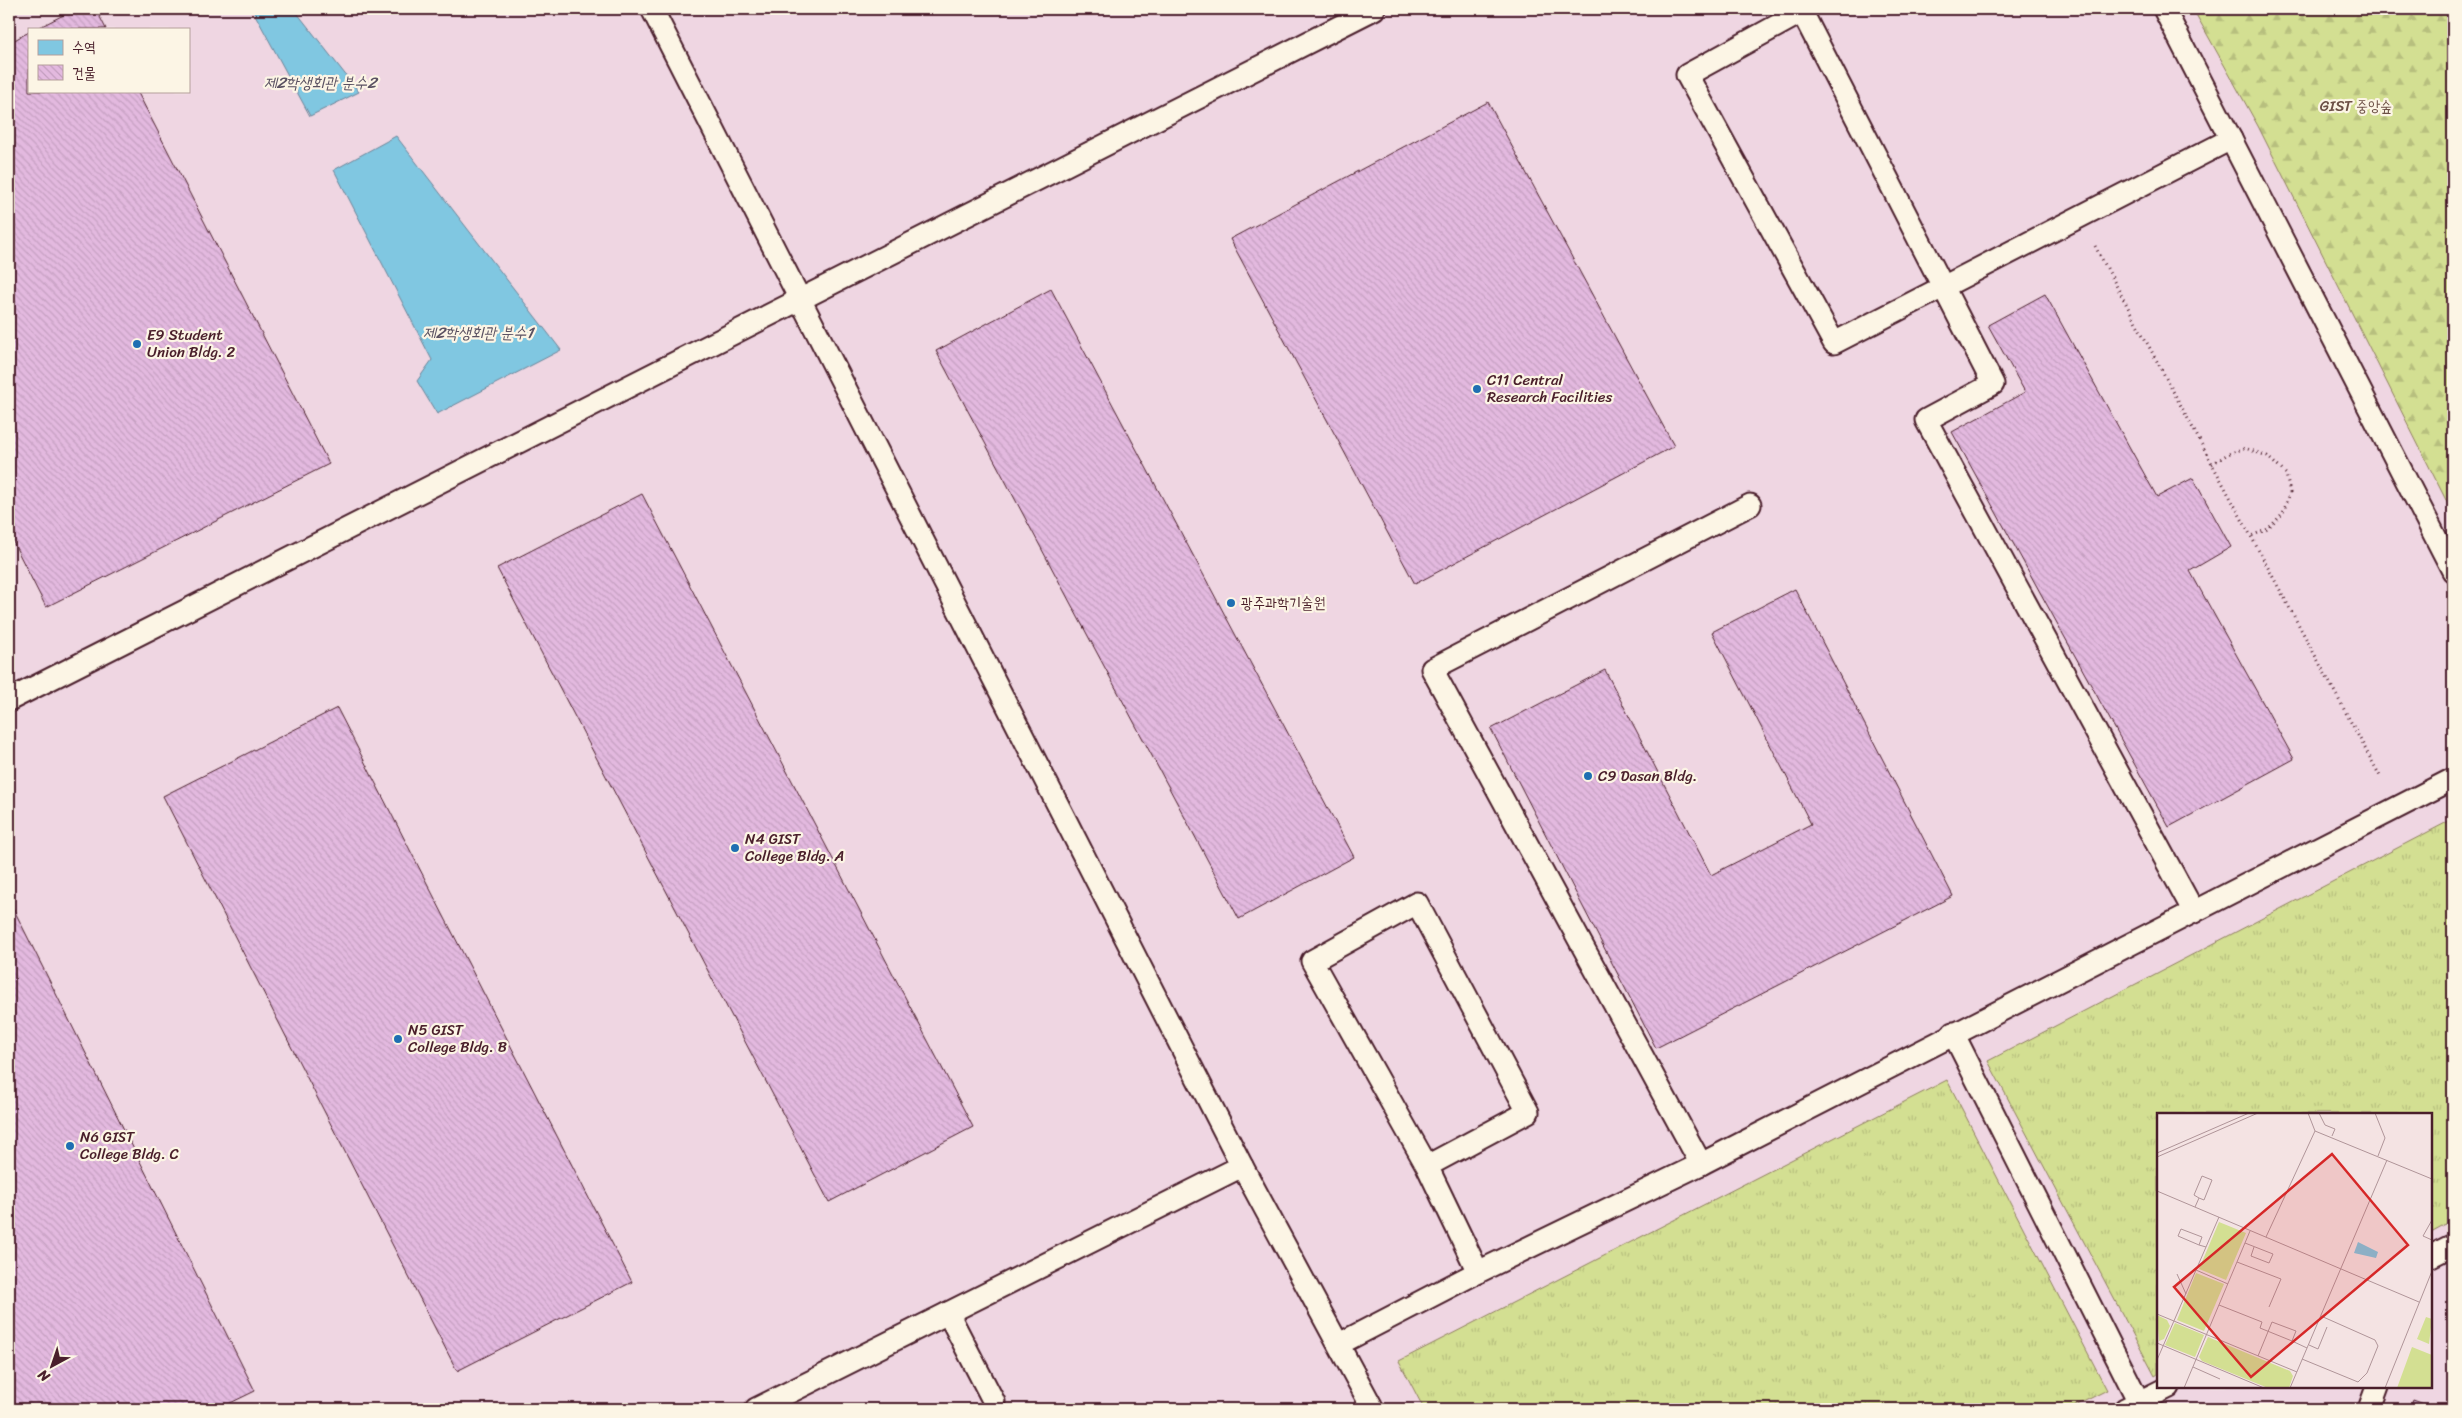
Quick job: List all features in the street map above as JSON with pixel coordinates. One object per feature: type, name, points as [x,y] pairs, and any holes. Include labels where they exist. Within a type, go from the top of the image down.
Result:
[{"type":"lane","points":[[652,9],[1242,1166],[1373,1409]]},
{"type":"lane","points":[[9,700],[801,300],[1343,16],[1374,9]]},
{"type":"lane","points":[[2164,9],[2453,571]]},
{"type":"lane","points":[[2194,912],[1926,420],[1993,384],[1942,286],[1801,11],[1687,75],[1834,342],[1942,286],[2079,217],[2231,138]]},
{"type":"lane","points":[[1702,1164],[1432,669],[1750,505]]},
{"type":"lane","points":[[1339,1344],[1478,1272],[1702,1164],[1953,1033],[2453,779]]},
{"type":"lane","points":[[1427,1166],[1528,1112],[1417,903],[1312,961],[1427,1166],[1478,1272]]},
{"type":"lane","points":[[1953,1033],[2132,1405],[2167,1388]]},
{"type":"lane","points":[[756,1409],[1242,1166]]},
{"type":"lane","points":[[2432,1256],[2453,1245]]},
{"type":"lane","points":[[948,1313],[994,1402]]},
{"type":"lane","points":[[2369,1409],[2376,1388]]},
{"type":"path","points":[[2079,217],[2397,808]]},
{"type":"path","points":[[2212,464],[2228,454],[2245,448],[2267,456],[2286,474],[2290,493],[2283,514],[2268,530],[2251,536]]},
{"type":"shaded area","name":"광주과학기술원","points":[[9,9],[2453,9],[2453,1409],[9,1409]]},
{"type":"green space","name":"GIST 중앙숲","points":[[2193,9],[2453,9],[2453,514],[2258,126]]},
{"type":"green space","points":[[2453,819],[2453,1220],[2432,1231],[2432,1113],[2157,1113],[2157,1375],[2155,1376],[1988,1061]]},
{"type":"green space","points":[[1947,1080],[2107,1390],[2069,1409],[1424,1409],[1399,1361]]},
{"type":"water","name":"제2학생회관 분수2","points":[[252,9],[294,9],[359,92],[310,116]]},
{"type":"water","name":"제2학생회관 분수1","points":[[396,136],[561,350],[437,414],[417,381],[432,360],[334,170]]},
{"type":"building","points":[[75,9],[96,9],[106,28],[38,28]]},
{"type":"building","name":"E9 Student Union Bldg. 2","points":[[28,33],[28,92],[138,92],[329,464],[46,607],[9,534],[9,43]]},
{"type":"building","name":"C11 Central Research Facilities","points":[[1488,102],[1674,446],[1415,584],[1230,239]]},
{"type":"building","points":[[1051,289],[1354,857],[1239,919],[936,351]]},
{"type":"building","points":[[2045,294],[2157,497],[2193,478],[2231,547],[2190,571],[2294,759],[2169,827],[1952,432],[2025,392],[1988,325]]},
{"type":"building","name":"N4 GIST College Bldg. A","points":[[642,494],[973,1127],[829,1202],[497,568]]},
{"type":"building","name":"C9 Dasan Bldg.","points":[[1795,589],[1953,896],[1656,1048],[1491,729],[1605,670],[1711,875],[1811,824],[1712,632]]},
{"type":"building","name":"N5 GIST College Bldg. B","points":[[337,708],[632,1282],[457,1371],[163,796]]},
{"type":"building","name":"N6 GIST College Bldg. C","points":[[9,900],[255,1391],[218,1409],[9,1409]]},
{"type":"building","points":[[2413,1400],[2438,1409],[2410,1409]]},
{"type":"place","name":"E9 Student Union Bldg. 2","points":[[137,344]]},
{"type":"place","name":"C11 Central Research Facilities","points":[[1477,389]]},
{"type":"place","name":"광주과학기술원","points":[[1231,603]]},
{"type":"place","name":"C9 Dasan Bldg.","points":[[1588,776]]},
{"type":"place","name":"N4 GIST College Bldg. A","points":[[735,848]]},
{"type":"place","name":"N5 GIST College Bldg. B","points":[[398,1039]]},
{"type":"place","name":"N6 GIST College Bldg. C","points":[[70,1146]]}]
